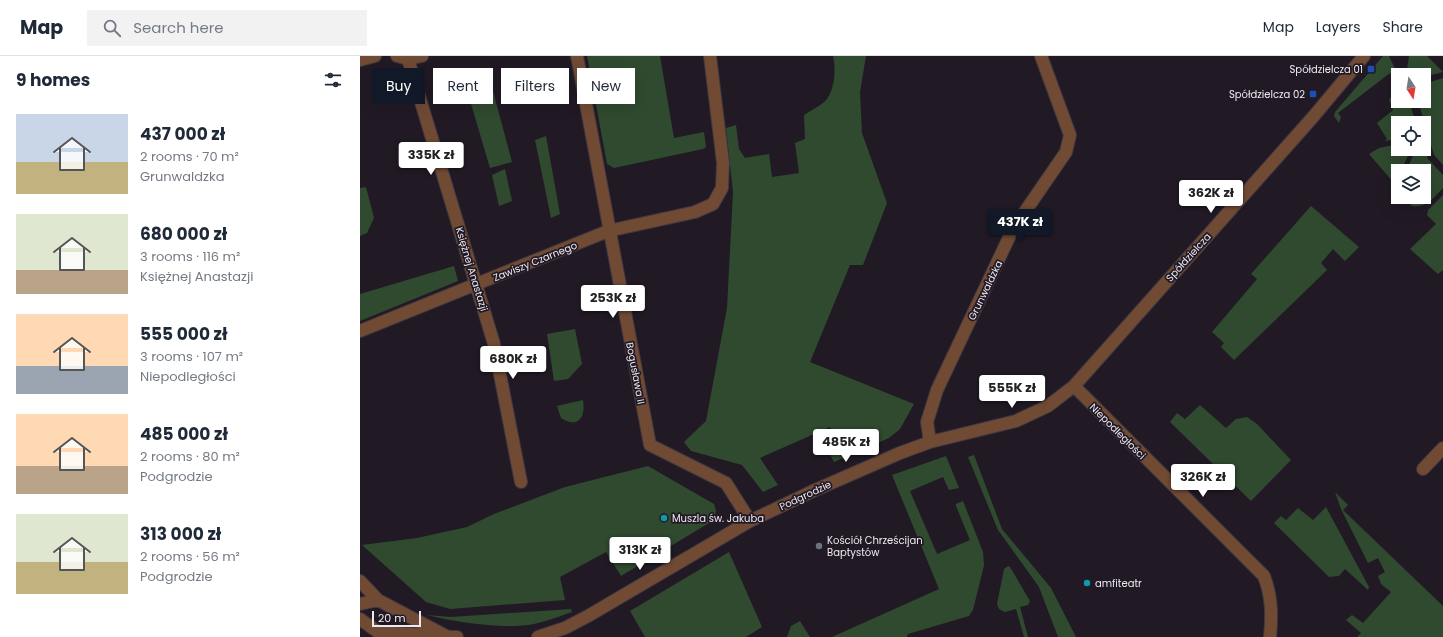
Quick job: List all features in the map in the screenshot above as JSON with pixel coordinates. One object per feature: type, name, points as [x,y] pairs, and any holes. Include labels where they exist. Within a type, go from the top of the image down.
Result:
[{"type":"street","points":[[360,60],[375,56]]},
{"type":"street","points":[[403,58],[422,56]]},
{"type":"street","name":"Bogusława II","points":[[577,56],[608,231],[650,445],[726,483],[750,521]]},
{"type":"street","name":"Zawiszy Czarnego","points":[[360,331],[608,231],[695,212],[713,204],[722,188],[723,163],[710,56]]},
{"type":"street","name":"Grunwaldzka","points":[[930,442],[927,422],[937,390],[1014,229],[1066,152],[1070,135],[1041,56]]},
{"type":"street","name":"Spółdzielcza","points":[[1074,386],[1313,117],[1364,56]]},
{"type":"street","name":"Księżnej Anastazji","points":[[403,58],[477,285],[494,344],[522,482]]},
{"type":"street","name":"Podgrodzie","points":[[538,637],[565,628],[588,616],[750,521],[813,491],[900,453],[930,442],[1016,421],[1048,406],[1074,386]]},
{"type":"street","name":"Niepodległości","points":[[1074,386],[1264,576],[1269,589],[1272,604],[1270,637]]},
{"type":"street","points":[[1422,468],[1443,448]]},
{"type":"street","points":[[360,581],[378,600],[448,636]]},
{"type":"street","points":[[360,604],[378,600]]},
{"type":"street","points":[[360,619],[374,634],[458,637]]},
{"type":"green space","points":[[587,56],[660,56],[674,138],[704,132],[706,147],[703,149],[614,168],[607,164],[596,104],[635,104],[635,68],[589,68]]},
{"type":"green space","points":[[833,56],[866,56],[860,92],[862,133],[887,203],[863,265],[850,265],[810,362],[914,404],[900,429],[889,438],[834,462],[827,449],[839,445],[830,427],[760,458],[778,485],[763,492],[742,465],[691,451],[684,442],[706,421],[727,308],[733,192],[726,128],[736,125],[739,149],[745,158],[769,154],[772,177],[799,173],[795,143],[805,139],[804,115],[827,99],[830,94],[834,78]]},
{"type":"green space","points":[[1383,56],[1389,56],[1395,68],[1391,68],[1391,74],[1390,73],[1338,113],[1341,117],[1339,123],[1334,116],[1335,112]]},
{"type":"green space","points":[[1409,56],[1427,56],[1443,72],[1431,75],[1431,68],[1407,68]]},
{"type":"green space","points":[[1443,78],[1443,165],[1434,155],[1431,145],[1431,116],[1422,116],[1420,108],[1431,108],[1431,82]]},
{"type":"green space","points":[[493,91],[512,162],[490,168],[471,104],[493,104]]},
{"type":"green space","points":[[1392,108],[1411,108],[1414,116],[1391,116],[1391,140],[1385,141],[1387,139],[1377,123],[1393,110]]},
{"type":"green space","points":[[546,136],[560,214],[551,218],[535,140]]},
{"type":"green space","points":[[1391,145],[1391,156],[1408,156],[1404,164],[1391,164],[1391,180],[1369,154],[1379,148]]},
{"type":"green space","points":[[1413,156],[1427,156],[1443,175],[1443,188],[1431,200],[1431,164],[1409,164]]},
{"type":"green space","points":[[505,169],[512,201],[499,206],[492,175]]},
{"type":"green space","points":[[366,187],[374,218],[367,233],[360,236],[360,188]]},
{"type":"green space","points":[[1443,195],[1443,270],[1438,274],[1410,249],[1436,224],[1427,215],[1428,210]]},
{"type":"green space","points":[[1410,204],[1426,204],[1417,206],[1412,206]]},
{"type":"green space","points":[[1311,206],[1359,247],[1345,261],[1333,249],[1321,263],[1327,270],[1234,360],[1221,347],[1224,343],[1212,332],[1257,279],[1251,274]]},
{"type":"green space","points":[[454,266],[458,281],[360,321],[360,294]]},
{"type":"green space","points":[[575,329],[582,364],[568,379],[554,381],[547,334]]},
{"type":"green space","points":[[583,400],[584,406],[580,420],[572,422],[561,418],[557,406]]},
{"type":"green space","points":[[1200,405],[1226,428],[1236,419],[1247,417],[1257,424],[1291,460],[1251,501],[1170,422],[1177,413],[1185,419]]},
{"type":"green space","points":[[974,455],[1002,529],[1051,588],[1076,637],[1058,637],[1039,587],[998,530],[968,457]]},
{"type":"green space","points":[[946,456],[959,488],[949,490],[943,477],[910,491],[937,554],[970,540],[956,506],[956,504],[963,501],[983,552],[984,565],[973,610],[969,616],[908,634],[907,637],[832,637],[939,589],[892,475]]},
{"type":"green space","points":[[648,466],[714,504],[716,511],[714,520],[621,576],[606,552],[560,577],[565,600],[450,609],[426,602],[362,545],[417,538],[467,527],[494,514],[565,487]]},
{"type":"green space","points":[[1335,492],[1348,505],[1343,510],[1443,606],[1443,637],[1357,637],[1361,633],[1346,620],[1352,615],[1363,623],[1391,592],[1381,584],[1378,576],[1385,572],[1378,558],[1368,563],[1341,509]]},
{"type":"green space","points":[[1326,507],[1369,587],[1368,590],[1345,569],[1339,576],[1329,577],[1274,523],[1281,516],[1286,520],[1298,508],[1313,520]]},
{"type":"green space","points":[[729,552],[762,627],[746,637],[645,637],[630,611]]},
{"type":"green space","points":[[1008,566],[1030,601],[1028,605],[1020,607],[1028,637],[1024,637],[1016,609],[1005,612],[999,609],[997,604],[1004,569]]},
{"type":"green space","points":[[571,609],[572,612],[558,617],[523,626],[495,626],[427,615],[451,617]]},
{"type":"green space","points":[[800,621],[810,637],[787,637],[791,626]]},
{"type":"place","name":"Spółdzielcza 01","points":[[1371,69]]},
{"type":"place","name":"Spółdzielcza 02","points":[[1313,94]]},
{"type":"place","name":"Muszla św. Jakuba","points":[[664,518]]},
{"type":"place","name":"Kościół Chrześcijan Baptystów","points":[[819,546]]},
{"type":"place","name":"amfiteatr","points":[[1087,583]]}]
